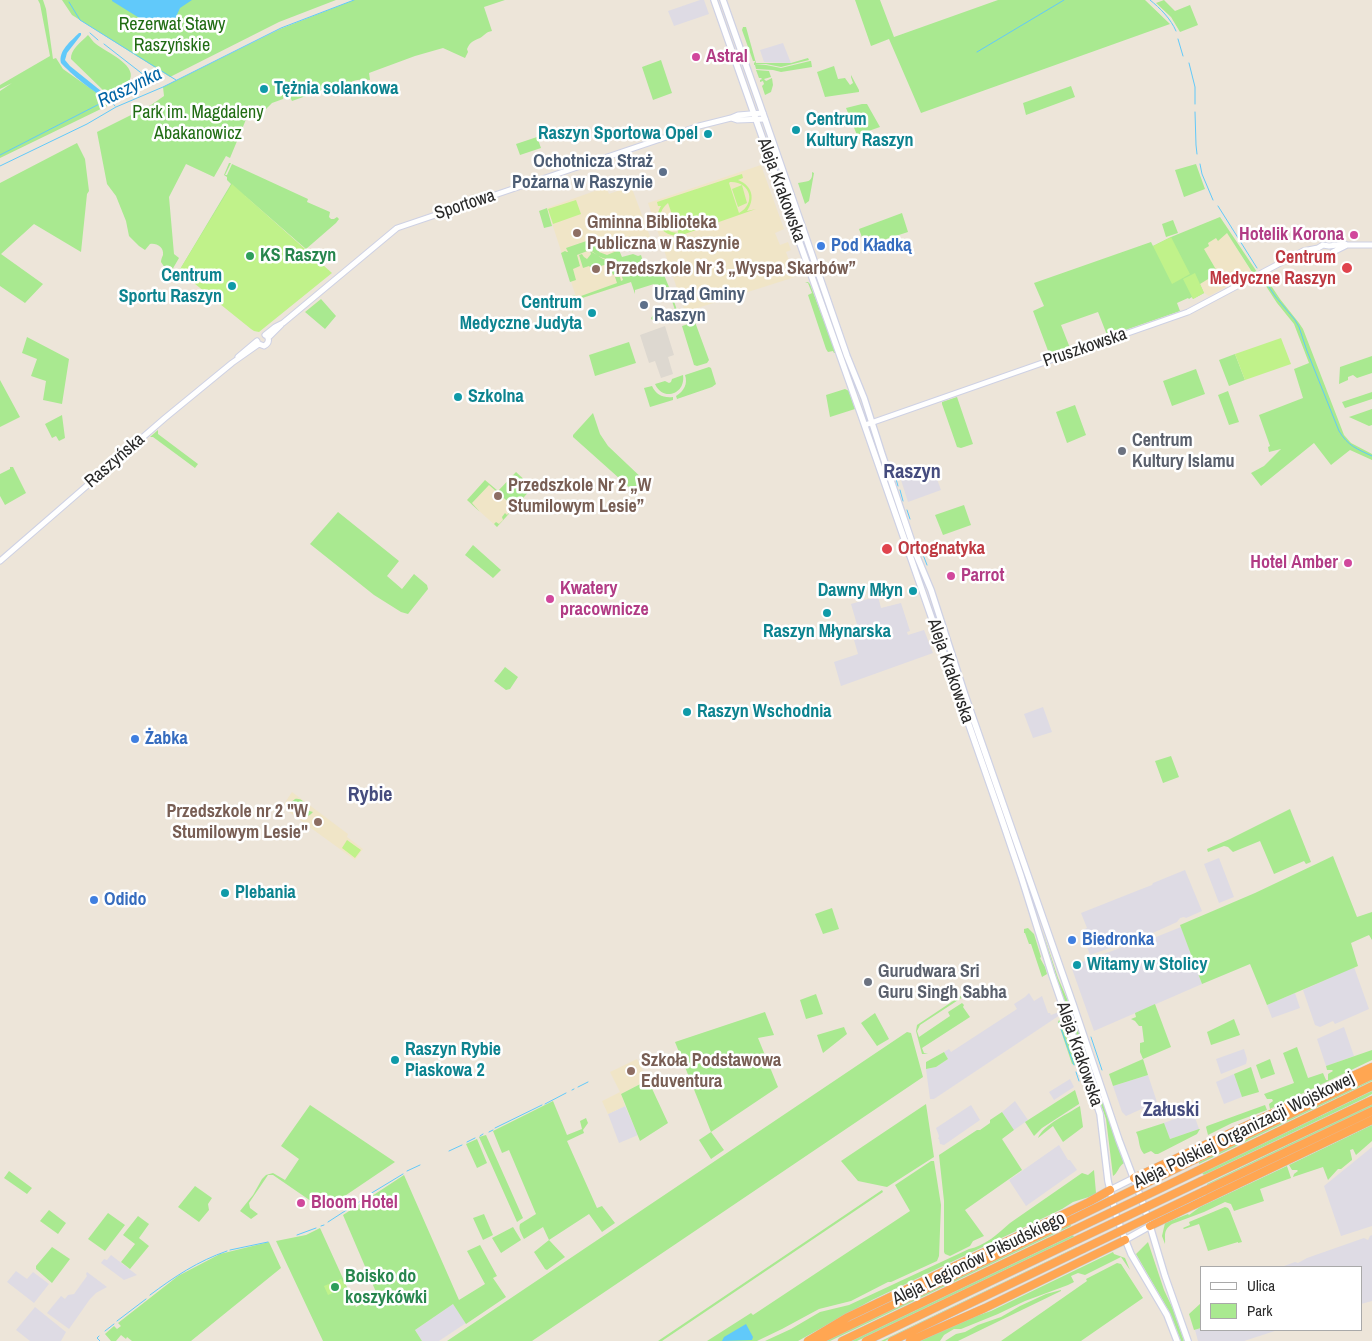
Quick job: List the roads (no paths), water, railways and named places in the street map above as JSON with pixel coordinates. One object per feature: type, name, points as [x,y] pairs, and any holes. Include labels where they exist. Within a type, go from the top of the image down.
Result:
[{"type":"highway","points":[[1134,1178],[1372,1067]]},
{"type":"highway","points":[[817,1341],[1372,1075]]},
{"type":"highway","name":"Aleja Polskiej Organizacji Wojskowej","points":[[1128,1204],[1372,1086]]},
{"type":"highway","name":"Aleja Polskiej Organizacji Wojskowej","points":[[1133,1213],[1372,1100]]},
{"type":"highway","points":[[892,1341],[1372,1110]]},
{"type":"highway","points":[[1150,1226],[1372,1120]]},
{"type":"highway","points":[[808,1341],[848,1317],[1089,1202],[1110,1190]]},
{"type":"highway","name":"Aleja Legionów Piłsudskiego","points":[[842,1341],[1128,1204]]},
{"type":"highway","name":"Aleja Legionów Piłsudskiego","points":[[866,1341],[1133,1213]]},
{"type":"highway","points":[[910,1341],[985,1308],[1125,1240]]},
{"type":"main road","name":"Aleja Krakowska","points":[[714,0],[1001,816],[1052,975],[1100,1114],[1110,1190],[1116,1215],[1137,1265],[1167,1315],[1177,1341]]},
{"type":"main road","name":"Aleja Krakowska","points":[[723,0],[872,423],[892,485],[931,590],[965,695],[1144,1206],[1165,1276],[1188,1341]]},
{"type":"main road","points":[[1110,1190],[1134,1178]]},
{"type":"main road","points":[[1125,1240],[1150,1226]]},
{"type":"street","name":"Sportowa","points":[[267,336],[275,327],[397,228],[694,128],[738,115],[753,113],[764,116]]},
{"type":"street","name":"Sportowa","points":[[731,118],[737,120],[756,120],[764,116]]},
{"type":"street","points":[[1318,256],[1318,248],[1323,245],[1372,245]]},
{"type":"street","points":[[1329,246],[1332,254]]},
{"type":"street","points":[[1298,254],[1310,254],[1325,260],[1347,246]]},
{"type":"street","name":"Pruszkowska","points":[[865,425],[1184,314],[1208,303],[1303,251],[1318,248]]},
{"type":"street","points":[[260,336],[267,336],[267,344],[264,346],[258,343],[260,336]]},
{"type":"street","name":"Raszyńska","points":[[0,561],[165,418],[232,363],[242,352],[258,343]]},
{"type":"water","points":[[112,0],[192,0],[180,8],[175,19],[149,30],[141,19]]},
{"type":"water","points":[[79,33],[81,35],[67,53],[65,60],[106,95],[106,98],[83,83],[61,63],[63,50]]},
{"type":"water","points":[[746,1324],[753,1337],[752,1340],[722,1341],[724,1337]]},
{"type":"waterway","name":"Raszynka","points":[[0,166],[87,124],[116,107],[163,87],[281,28],[354,0]]},
{"type":"waterway","points":[[977,52],[1064,0]]},
{"type":"waterway","points":[[1150,0],[1165,14],[1176,31]]},
{"type":"waterway","points":[[69,2],[80,20],[176,80]]},
{"type":"waterway","points":[[90,33],[98,40]]},
{"type":"waterway","points":[[1178,39],[1183,56]]},
{"type":"waterway","points":[[104,44],[149,79],[116,97]]},
{"type":"waterway","points":[[1189,63],[1195,87],[1195,104]]},
{"type":"waterway","points":[[0,155],[109,99],[115,106]]},
{"type":"waterway","points":[[1195,112],[1197,154]]},
{"type":"waterway","points":[[1200,164],[1202,174],[1213,200]]},
{"type":"waterway","points":[[1218,206],[1257,268]]},
{"type":"waterway","points":[[1263,278],[1299,327],[1342,436],[1349,444],[1372,456]]},
{"type":"waterway","points":[[892,468],[895,476]]},
{"type":"waterway","points":[[896,479],[898,486]]},
{"type":"waterway","points":[[900,490],[903,501]]},
{"type":"waterway","points":[[907,510],[910,519]]},
{"type":"waterway","points":[[922,552],[927,565]]},
{"type":"waterway","points":[[1059,1023],[1074,1065]]},
{"type":"waterway","points":[[1091,1037],[1102,1070]]},
{"type":"waterway","points":[[1076,1072],[1079,1081]]},
{"type":"waterway","points":[[578,1087],[588,1082]]},
{"type":"waterway","points":[[545,1104],[566,1093]]},
{"type":"waterway","points":[[495,1128],[542,1105]]},
{"type":"waterway","points":[[489,1132],[493,1130]]},
{"type":"waterway","points":[[467,1142],[475,1138]]},
{"type":"waterway","points":[[449,1151],[462,1145]]},
{"type":"waterway","points":[[407,1171],[420,1165]]},
{"type":"waterway","points":[[365,1197],[403,1174]]},
{"type":"waterway","points":[[328,1222],[362,1200]]},
{"type":"waterway","points":[[297,1235],[316,1228]]},
{"type":"waterway","points":[[230,1250],[268,1242]]},
{"type":"waterway","points":[[150,1295],[187,1270],[227,1251]]},
{"type":"waterway","points":[[117,1321],[146,1299]]},
{"type":"waterway","points":[[105,1331],[114,1324]]},
{"type":"waterway","points":[[99,1336],[97,1338],[100,1341]]},
{"type":"place","name":"Astral","points":[[696,57]]},
{"type":"place","name":"Tężnia solankowa","points":[[264,89]]},
{"type":"place","name":"Centrum Kultury Raszyn","points":[[796,130]]},
{"type":"place","name":"Raszyn Sportowa Opel","points":[[708,134]]},
{"type":"place","name":"Ochotnicza Straż Pożarna w Raszynie","points":[[663,172]]},
{"type":"place","name":"Gminna Biblioteka Publiczna w Raszynie","points":[[577,233]]},
{"type":"place","name":"Hotelik Korona","points":[[1354,235]]},
{"type":"place","name":"Pod Kładką","points":[[821,246]]},
{"type":"place","name":"KS Raszyn","points":[[250,256]]},
{"type":"place","name":"Centrum Medyczne Raszyn","points":[[1347,268]]},
{"type":"place","name":"Przedszkole Nr 3 „Wyspa Skarbów”","points":[[596,269]]},
{"type":"place","name":"Centrum Sportu Raszyn","points":[[232,286]]},
{"type":"place","name":"Urząd Gminy Raszyn","points":[[644,305]]},
{"type":"place","name":"Centrum Medyczne Judyta","points":[[592,313]]},
{"type":"place","name":"Szkolna","points":[[458,397]]},
{"type":"place","name":"Centrum Kultury Islamu","points":[[1122,451]]},
{"type":"place","name":"Przedszkole Nr 2 „W Stumilowym Lesie”","points":[[498,496]]},
{"type":"place","name":"Ortognatyka","points":[[887,549]]},
{"type":"place","name":"Hotel Amber","points":[[1348,563]]},
{"type":"place","name":"Parrot","points":[[951,576]]},
{"type":"place","name":"Dawny Młyn","points":[[913,591]]},
{"type":"place","name":"Kwatery pracownicze","points":[[550,599]]},
{"type":"place","name":"Raszyn Młynarska","points":[[827,613]]},
{"type":"place","name":"Raszyn Wschodnia","points":[[687,712]]},
{"type":"place","name":"Żabka","points":[[135,739]]},
{"type":"place","name":"Przedszkole nr 2 \"W Stumilowym Lesie\"","points":[[318,822]]},
{"type":"place","name":"Plebania","points":[[225,893]]},
{"type":"place","name":"Odido","points":[[94,900]]},
{"type":"place","name":"Biedronka","points":[[1072,940]]},
{"type":"place","name":"Witamy w Stolicy","points":[[1077,965]]},
{"type":"place","name":"Gurudwara Sri Guru Singh Sabha","points":[[868,982]]},
{"type":"place","name":"Raszyn Rybie Piaskowa 2","points":[[395,1060]]},
{"type":"place","name":"Szkoła Podstawowa Eduventura","points":[[631,1071]]},
{"type":"place","name":"Bloom Hotel","points":[[301,1203]]},
{"type":"place","name":"Boisko do koszykówki","points":[[335,1287]]},
{"type":"district","name":"Raszyn","points":[[912,473]]},
{"type":"district","name":"Rybie","points":[[370,796]]},
{"type":"district","name":"Załuski","points":[[1171,1111]]},
{"type":"park label","name":"Rezerwat Stawy Raszyńskie","points":[[172,35]]},
{"type":"park label","name":"Park im. Magdaleny Abakanowicz","points":[[198,123]]}]
